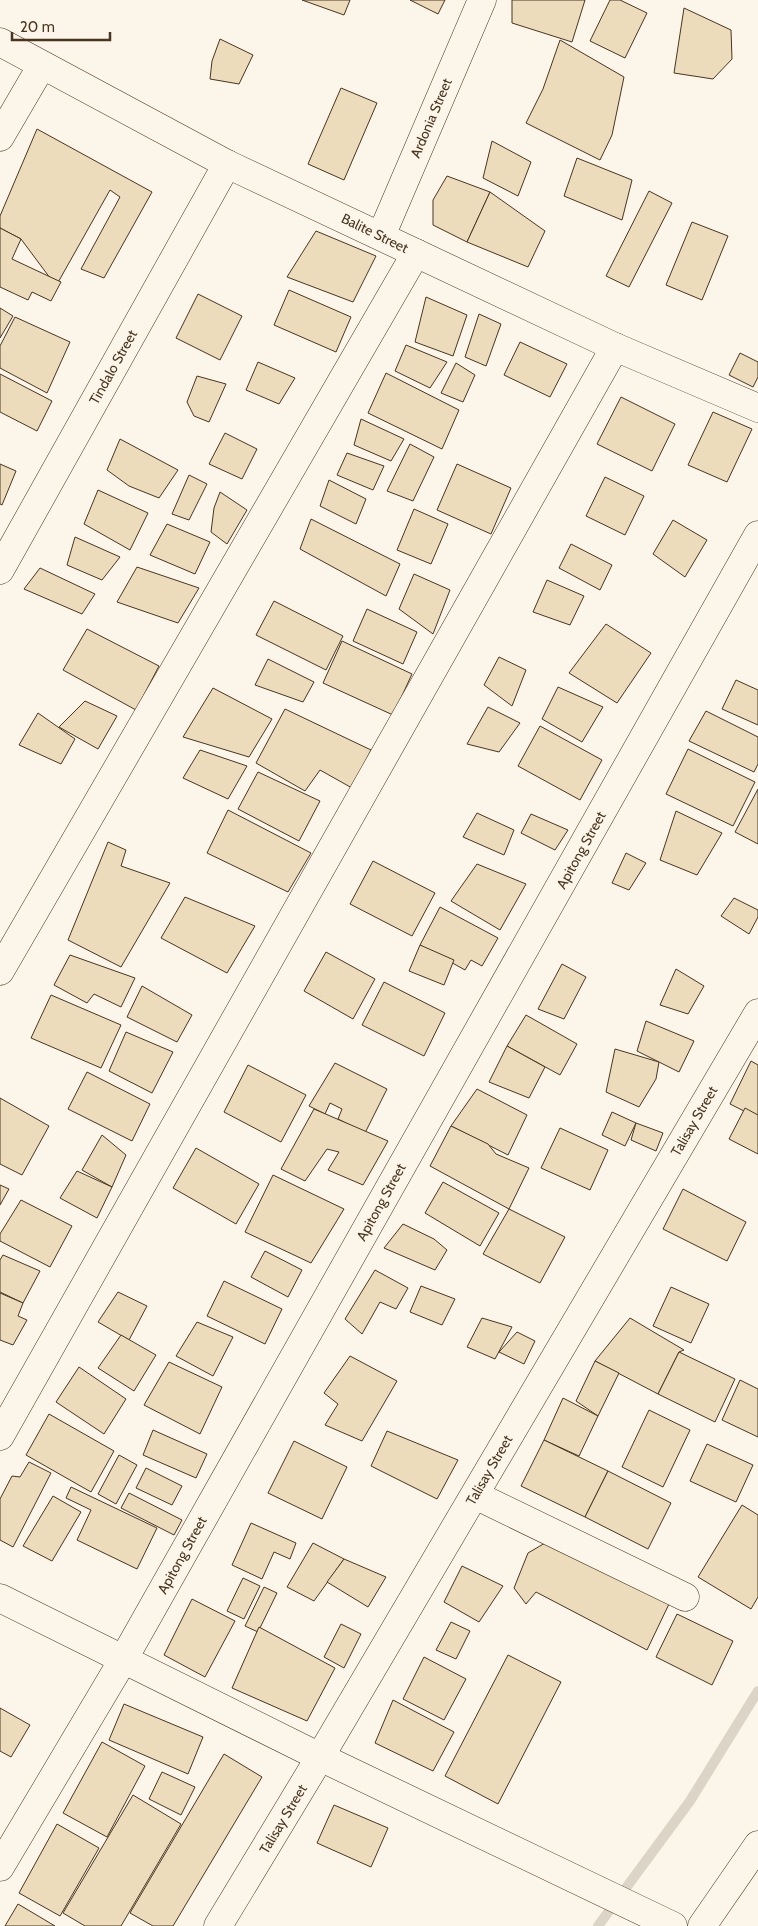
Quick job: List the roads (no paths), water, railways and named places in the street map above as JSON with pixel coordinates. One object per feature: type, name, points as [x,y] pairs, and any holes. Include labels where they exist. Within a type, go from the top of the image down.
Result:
[{"type":"street","name":"Ardonia Street","points":[[381,236],[482,0]]},
{"type":"street","name":"Balite Street","points":[[0,42],[226,164],[615,347],[758,408]]},
{"type":"street","points":[[0,137],[42,65]]},
{"type":"street","name":"Tindalo Street","points":[[0,570],[226,164]]},
{"type":"street","points":[[0,971],[416,253]]},
{"type":"street","points":[[0,1436],[615,347]]},
{"type":"street","name":"Apitong Street","points":[[0,1867],[123,1660],[758,535]]},
{"type":"street","name":"Talisay Street","points":[[218,1926],[475,1495],[758,1013]]},
{"type":"street","points":[[475,1495],[685,1597]]},
{"type":"street","points":[[0,1598],[320,1757],[673,1926]]},
{"type":"street","points":[[702,1926],[758,1845]]},
{"type":"waterway","points":[[598,1926],[690,1801],[758,1691]]}]
